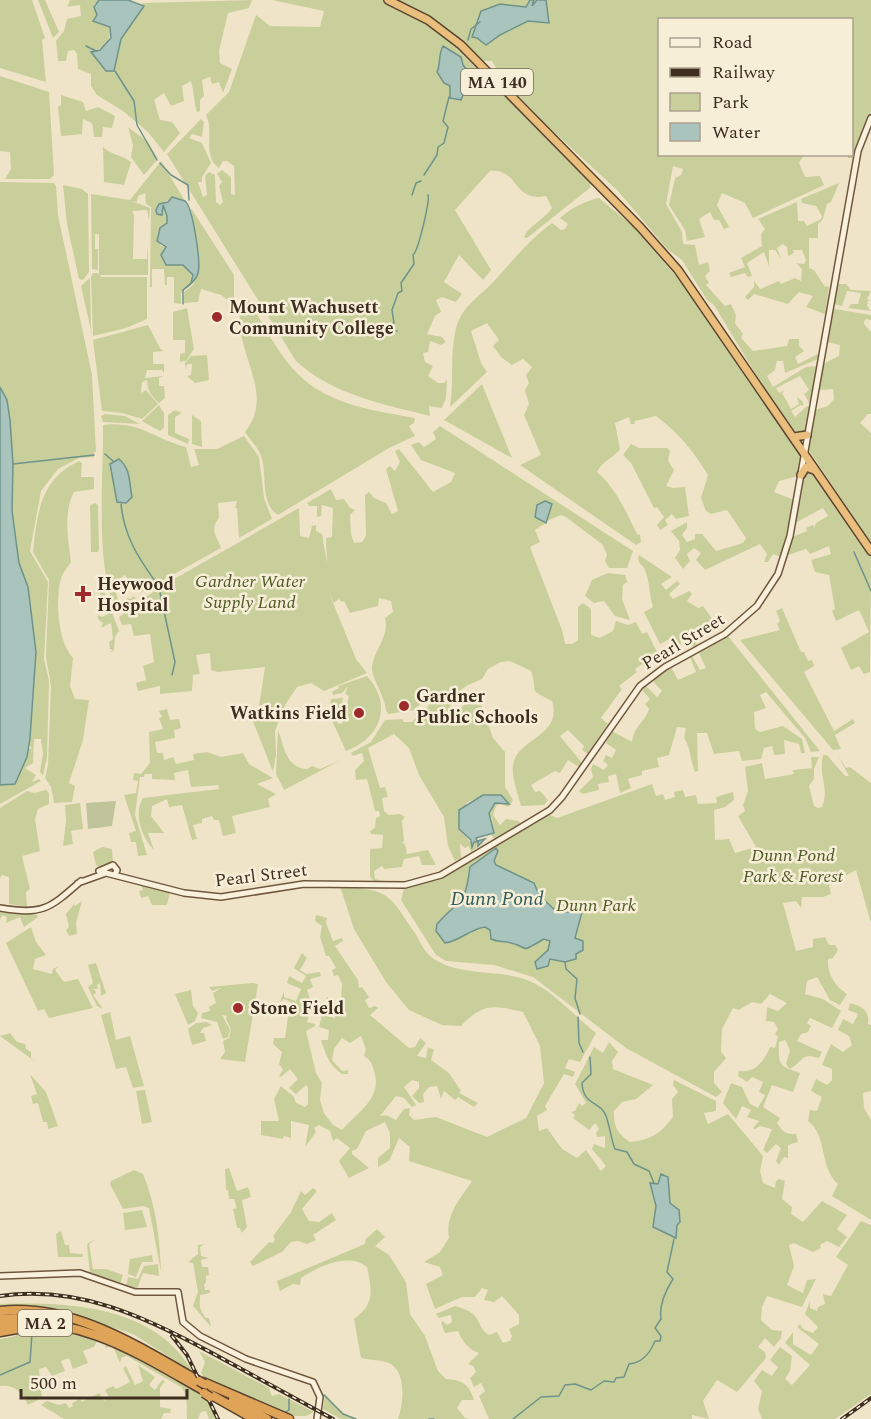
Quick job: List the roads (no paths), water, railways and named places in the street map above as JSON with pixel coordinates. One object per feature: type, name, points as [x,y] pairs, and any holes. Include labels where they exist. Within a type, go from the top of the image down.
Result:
[{"type":"highway","name":"MA 140","points":[[388,0],[428,20],[460,45],[645,231],[687,282],[871,551]]},
{"type":"highway","points":[[794,437],[807,435]]},
{"type":"highway","points":[[801,474],[807,467],[818,473]]},
{"type":"highway","points":[[0,1311],[41,1312],[78,1322]]},
{"type":"highway","name":"MA 2","points":[[0,1319],[42,1317],[78,1322],[129,1341],[254,1419]]},
{"type":"highway","name":"MA 2","points":[[0,1326],[43,1323],[89,1331],[187,1378]]},
{"type":"highway","points":[[0,1332],[39,1327],[89,1331]]},
{"type":"highway","points":[[204,1388],[242,1419]]},
{"type":"highway","points":[[204,1388],[289,1419]]},
{"type":"highway","name":"MA 2","points":[[204,1388],[267,1419]]},
{"type":"main road","name":"Pearl Street","points":[[116,873],[184,893],[221,897],[304,884],[404,885],[441,875],[536,820],[562,797],[640,686],[663,668],[730,631],[762,600],[784,558],[858,151],[871,117]]},
{"type":"main road","points":[[0,908],[43,910],[78,883],[107,871],[113,865],[116,873]]},
{"type":"main road","points":[[107,871],[116,873]]},
{"type":"main road","points":[[0,1276],[79,1273],[133,1292],[178,1292],[183,1321],[202,1338],[238,1356],[310,1380],[320,1395],[317,1419]]},
{"type":"main road","points":[[311,1419],[318,1411]]},
{"type":"water","points":[[99,0],[128,0],[144,6],[121,39],[114,71],[106,71],[91,52],[100,50],[111,38],[110,27],[93,21],[97,15],[94,7]]},
{"type":"water","points":[[530,0],[534,0],[532,6],[537,0],[546,0],[549,23],[528,21],[486,45],[472,37],[481,11],[500,4],[526,7]]},
{"type":"water","points":[[443,46],[461,57],[463,65],[471,75],[461,100],[450,98],[450,86],[444,83],[437,72]]},
{"type":"water","points":[[172,197],[185,201],[188,205],[197,247],[198,273],[194,281],[183,290],[191,283],[193,275],[183,265],[166,265],[161,255],[166,247],[157,241],[160,228],[167,223],[167,216],[163,205],[162,215],[157,214],[156,210],[159,204],[168,202]]},
{"type":"water","points":[[0,387],[7,400],[10,420],[13,464],[12,511],[19,563],[28,587],[36,652],[27,757],[15,784],[0,785]]},
{"type":"water","points":[[119,459],[126,467],[130,481],[132,497],[126,503],[117,502],[110,464]]},
{"type":"water","points":[[545,501],[552,504],[546,523],[535,517],[537,505]]},
{"type":"water","points":[[483,795],[501,795],[509,804],[495,803],[489,813],[494,833],[476,838],[477,841],[485,839],[478,846],[478,842],[474,842],[472,847],[471,840],[459,829],[459,810]]},
{"type":"water","name":"Dunn Pond","points":[[496,848],[498,851],[494,861],[496,865],[534,883],[539,895],[557,912],[582,912],[575,938],[583,941],[583,950],[576,954],[576,959],[565,962],[550,959],[548,966],[537,969],[535,962],[548,950],[550,941],[544,939],[525,948],[491,939],[490,930],[485,927],[445,943],[436,931],[437,924],[464,895],[470,867]]},
{"type":"water","points":[[661,1174],[668,1177],[670,1203],[679,1210],[680,1222],[677,1225],[676,1238],[653,1227],[656,1206],[650,1183],[658,1184]]},
{"type":"waterway","points":[[468,40],[471,29],[480,22]]},
{"type":"waterway","points":[[86,46],[96,51]]},
{"type":"waterway","points":[[115,71],[134,101],[137,125],[157,160]]},
{"type":"waterway","points":[[424,175],[437,155],[438,147],[444,143],[448,127],[443,121],[449,97]]},
{"type":"waterway","points":[[160,163],[171,175],[188,185],[189,200]]},
{"type":"waterway","points":[[412,195],[416,183],[421,181]]},
{"type":"waterway","points":[[397,331],[389,330],[387,325],[394,323],[392,310],[398,293],[402,291],[401,283],[414,264],[413,255],[423,226],[428,195]]},
{"type":"waterway","points":[[183,290],[183,304]]},
{"type":"waterway","points":[[105,454],[113,461]]},
{"type":"waterway","points":[[13,464],[94,455]]},
{"type":"waterway","points":[[121,504],[125,526],[132,545],[155,581]]},
{"type":"waterway","points":[[854,552],[871,591]]},
{"type":"waterway","points":[[159,588],[175,662],[172,675]]},
{"type":"waterway","points":[[565,962],[566,969],[577,979],[575,998],[580,1014]]},
{"type":"waterway","points":[[578,1017],[579,1043],[583,1052]]},
{"type":"waterway","points":[[590,1057],[591,1074],[582,1083],[585,1096],[604,1111],[615,1149],[627,1152],[634,1164],[649,1171],[654,1183]]},
{"type":"waterway","points":[[513,1419],[541,1397],[559,1396],[565,1385],[575,1384],[591,1390],[604,1381],[614,1382],[616,1378],[624,1377],[629,1364],[642,1359],[655,1341],[660,1341],[661,1336],[655,1328],[661,1319],[664,1298],[673,1279],[667,1272],[674,1239]]},
{"type":"waterway","points":[[0,1375],[30,1362],[32,1333]]},
{"type":"waterway","points":[[324,1395],[343,1414],[356,1419]]},
{"type":"waterway","points":[[286,1412],[289,1410],[289,1399]]},
{"type":"waterway","points":[[429,1419],[434,1419]]},
{"type":"railway","points":[[0,1296],[57,1295],[84,1300],[136,1316],[187,1340],[333,1419]]},
{"type":"railway","points":[[172,1336],[187,1355],[218,1419]]},
{"type":"railway","points":[[842,1419],[871,1398]]},
{"type":"place","name":"Mount Wachusett Community College","points":[[217,317]]},
{"type":"place","name":"Heywood Hospital","points":[[83,594]]},
{"type":"place","name":"Gardner Public Schools","points":[[404,706]]},
{"type":"place","name":"Watkins Field","points":[[359,713]]},
{"type":"place","name":"Stone Field","points":[[238,1008]]},
{"type":"park label","name":"Gardner Water Supply Land","points":[[250,591]]},
{"type":"park label","name":"Dunn Pond Park & Forest","points":[[793,865]]},
{"type":"park label","name":"Dunn Park","points":[[596,905]]}]
